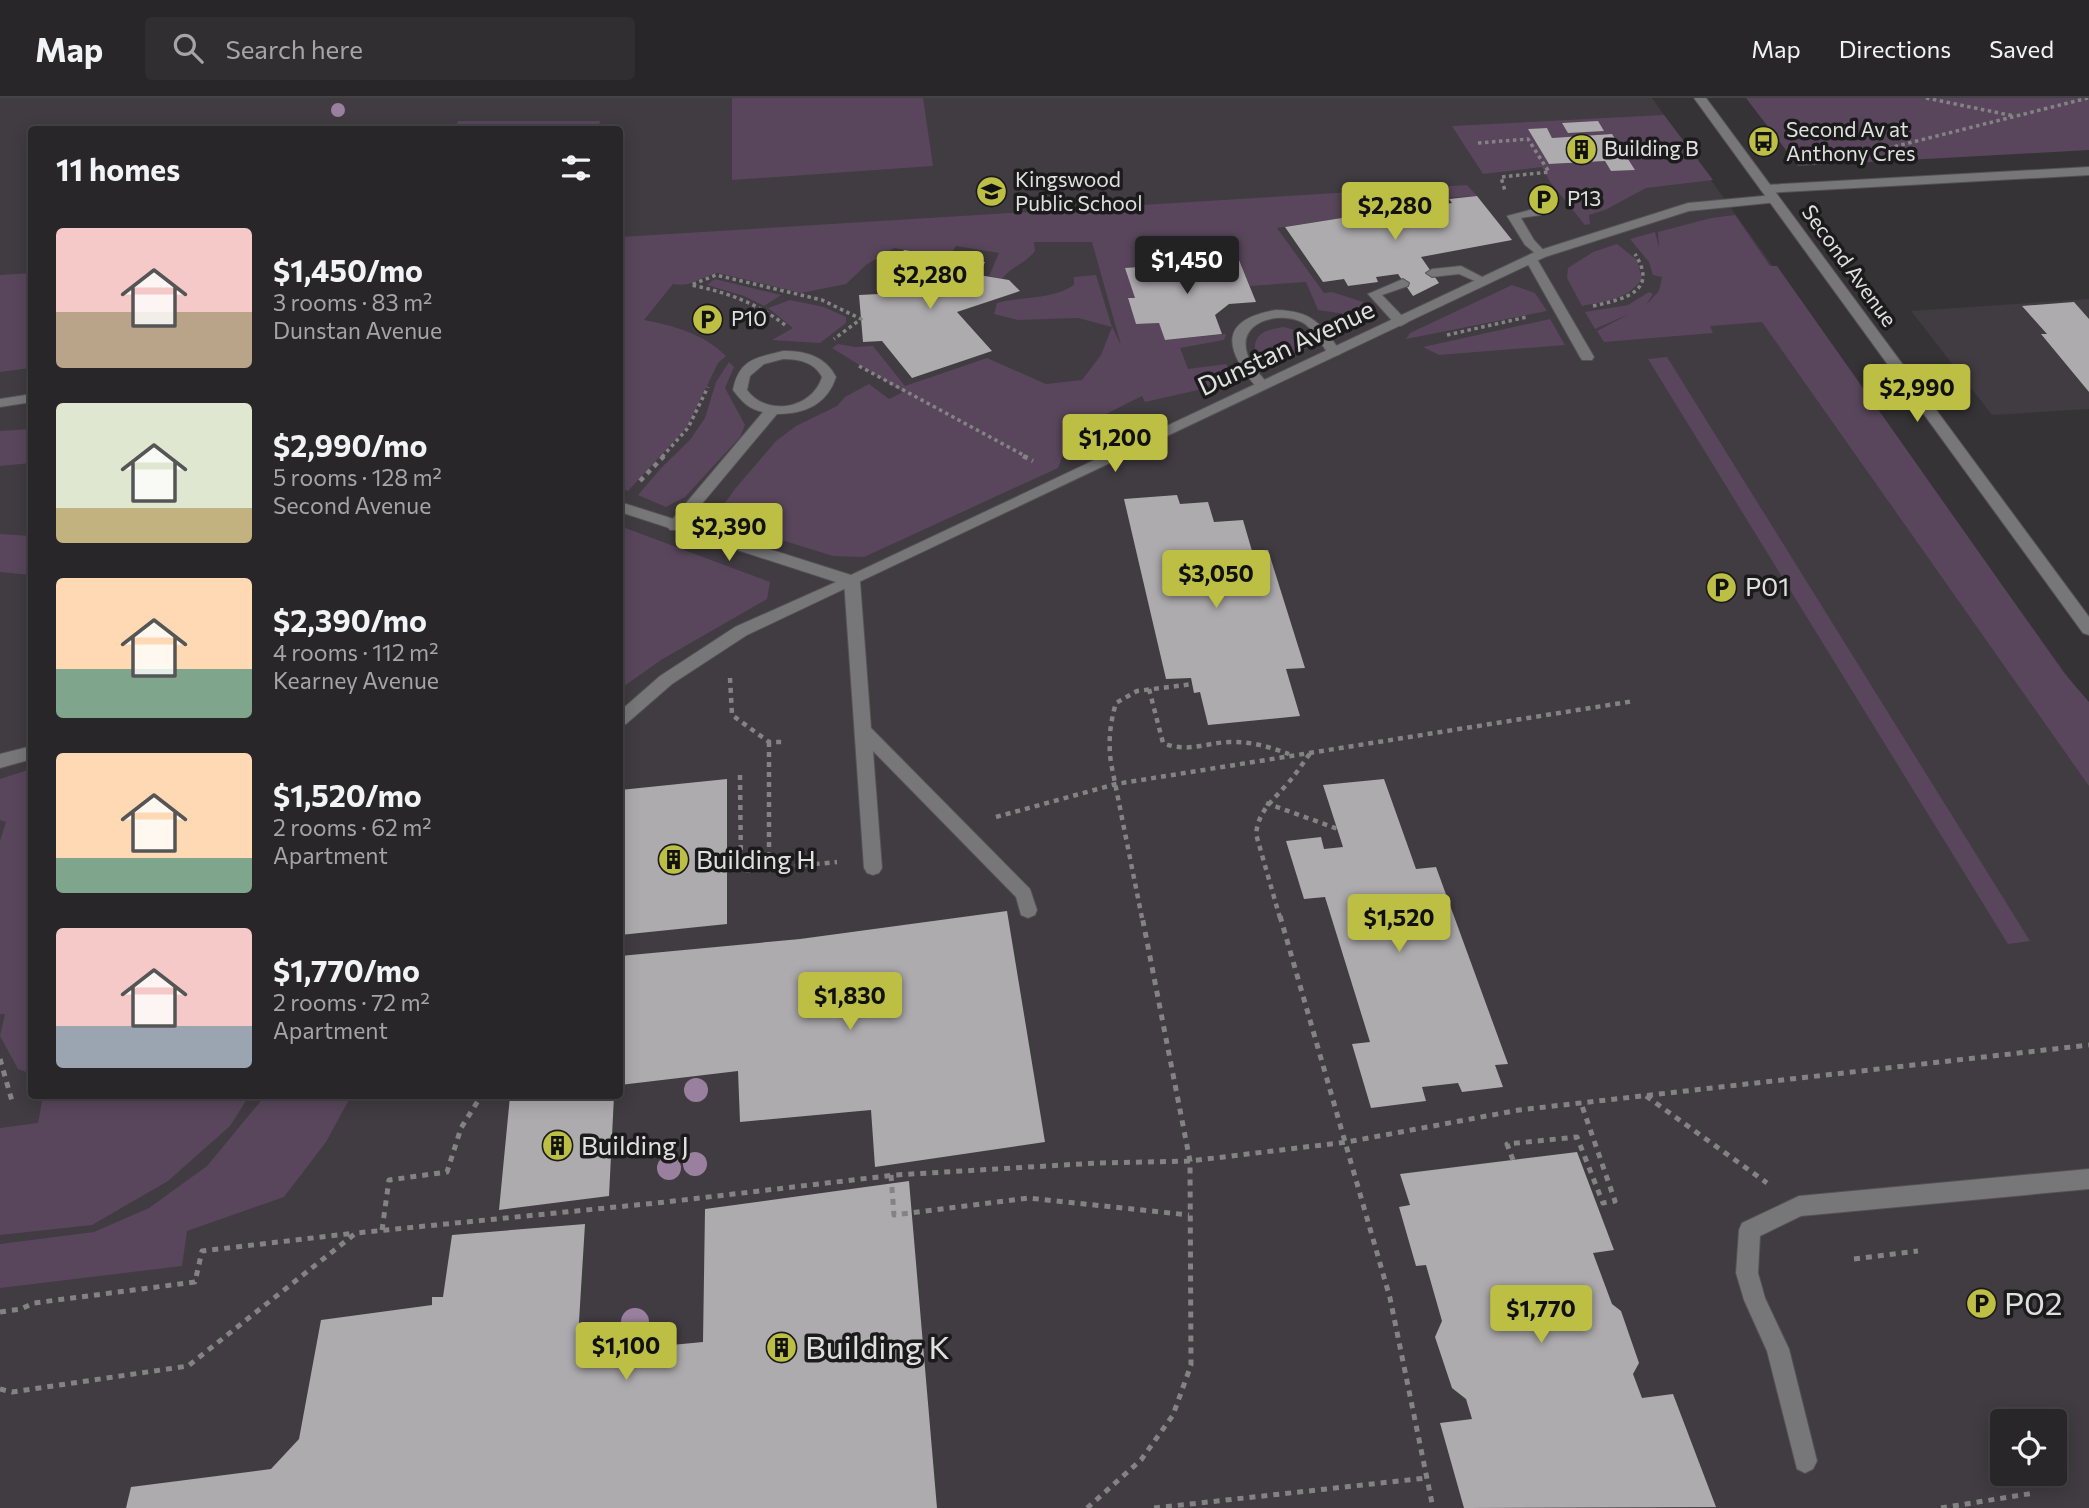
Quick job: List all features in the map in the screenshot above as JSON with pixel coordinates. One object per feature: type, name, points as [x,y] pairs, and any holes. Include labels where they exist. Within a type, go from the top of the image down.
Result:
[{"type":"street","name":"Second Avenue","points":[[1700,98],[2089,629]]},
{"type":"street","name":"Dunstan Avenue","points":[[623,717],[666,680],[741,631],[852,581],[1536,256],[1688,207],[1770,194],[2089,171]]},
{"type":"street","points":[[1537,212],[1513,216],[1587,357]]},
{"type":"street","points":[[1432,273],[1461,270],[1484,281]]},
{"type":"street","points":[[1401,322],[1374,294],[1403,283]]},
{"type":"street","points":[[1262,385],[1243,360],[1238,344],[1243,330],[1255,319],[1275,314],[1301,318],[1310,323],[1334,352]]},
{"type":"street","points":[[675,526],[773,410],[791,409],[814,401],[828,387],[828,372],[814,360],[791,355],[766,358],[752,365],[741,379],[742,395],[758,406],[773,410]]},
{"type":"street","points":[[0,404],[28,399]]},
{"type":"street","points":[[623,508],[852,581],[873,863]]},
{"type":"street","points":[[862,729],[1024,894],[1028,910]]},
{"type":"street","points":[[0,761],[28,753]]},
{"type":"street","points":[[1805,1461],[1778,1349],[1755,1300],[1748,1273],[1750,1230],[1799,1206],[2089,1179]]},
{"type":"path","points":[[1926,98],[2018,117]]},
{"type":"path","points":[[1875,152],[2088,98]]},
{"type":"path","points":[[1478,143],[1528,139],[1549,172],[1500,177],[1513,216]]},
{"type":"path","points":[[1589,307],[1619,300],[1642,286],[1646,278],[1643,266],[1628,247]]},
{"type":"path","points":[[775,331],[786,325],[751,301],[726,292],[691,285],[716,275],[821,300],[860,319],[832,340]]},
{"type":"path","points":[[637,485],[692,425],[711,379]]},
{"type":"path","points":[[920,400],[1036,463]]},
{"type":"path","points":[[730,670],[732,715],[769,741],[782,742]]},
{"type":"path","points":[[1087,1508],[1140,1460],[1157,1438],[1173,1415],[1191,1365],[1193,1313],[1190,1161],[1116,784],[1108,759],[1109,727],[1116,703],[1137,691],[1193,684]]},
{"type":"path","points":[[1149,689],[1163,743],[1177,750],[1228,742],[1250,742],[1290,755]]},
{"type":"path","points":[[958,827],[1116,784],[1634,701]]},
{"type":"path","points":[[769,741],[769,869]]},
{"type":"path","points":[[1312,751],[1286,785],[1266,803],[1257,818],[1256,834],[1390,1298],[1433,1508]]},
{"type":"path","points":[[740,775],[741,871],[873,863]]},
{"type":"path","points":[[1266,803],[1338,830]]},
{"type":"path","points":[[0,1312],[21,1309],[34,1303],[195,1282],[202,1251],[666,1202],[891,1175],[1097,1163],[1190,1161],[1347,1142],[1519,1110],[2089,1045]]},
{"type":"path","points":[[0,1059],[12,1101]]},
{"type":"path","points":[[1645,1096],[1799,1206]]},
{"type":"path","points":[[382,1230],[389,1180],[447,1172],[461,1128],[479,1099]]},
{"type":"path","points":[[1513,1160],[1507,1144],[1577,1138],[1603,1203],[1615,1201],[1581,1103]]},
{"type":"path","points":[[891,1175],[894,1215],[1028,1198],[1189,1215]]},
{"type":"path","points":[[0,1390],[12,1392],[188,1366],[356,1233]]},
{"type":"path","points":[[1854,1259],[1918,1251]]},
{"type":"path","points":[[1154,1508],[1426,1478]]},
{"type":"path","points":[[1941,1508],[2034,1493]]},
{"type":"path","points":[[1255,1498],[1256,1508]]},
{"type":"shaded area","points":[[0,98],[1652,98],[2089,706],[2089,1508],[0,1508]]},
{"type":"shaded area","points":[[732,98],[923,98],[933,166],[732,180]]},
{"type":"shaded area","points":[[1746,98],[2089,98],[2089,150],[1798,166]]},
{"type":"shaded area","points":[[1664,115],[1713,180],[1646,188],[1605,210],[1589,215],[1590,224],[1585,225],[1550,182],[1542,167],[1483,174],[1452,126]],"holes":[[[1547,128],[1552,138],[1612,134],[1635,170],[1611,171],[1605,161],[1549,164],[1529,129]]]},
{"type":"shaded area","points":[[458,121],[600,121],[599,126],[456,126]]},
{"type":"shaded area","points":[[1467,185],[1477,196],[1444,198],[1439,201],[1442,204],[1375,214],[1372,210],[1346,214],[1348,217],[1277,228],[1324,293],[1332,292],[1363,302],[1358,316],[1318,310],[1306,282],[1250,286],[1239,260],[1204,263],[1201,259],[1178,261],[1179,264],[1126,268],[1135,298],[1128,299],[1136,324],[1159,323],[1165,340],[1226,334],[1224,340],[1180,348],[1188,369],[1226,364],[1233,374],[1198,390],[1145,402],[1142,396],[1104,415],[1110,420],[1063,455],[1058,468],[864,557],[833,556],[713,519],[776,441],[796,426],[837,406],[845,397],[869,384],[889,399],[903,392],[832,348],[838,344],[873,346],[905,386],[987,358],[1046,384],[1082,380],[1101,355],[1112,327],[1121,345],[1092,242],[1034,242],[1035,251],[1002,279],[989,276],[999,253],[956,246],[949,257],[894,248],[866,265],[846,284],[801,293],[718,273],[691,283],[673,284],[644,320],[688,332],[708,342],[726,356],[718,363],[687,427],[628,491],[623,489],[623,237]]},
{"type":"shaded area","points":[[1735,215],[1770,266],[1777,266],[2064,673],[2089,702],[2089,786],[1762,322],[1710,326],[1713,333],[1604,342],[1597,331],[1629,314],[1595,329],[1585,312],[1628,305],[1649,292],[1653,294],[1646,305],[1659,291],[1662,277],[1653,275],[1649,262],[1630,239],[1655,232],[1659,248],[1658,232],[1711,218]]},
{"type":"shaded area","points":[[1617,244],[1637,260],[1642,279],[1623,295],[1582,306],[1567,278],[1568,268],[1593,252]]},
{"type":"shaded area","points":[[28,273],[28,368],[0,372],[0,275]]},
{"type":"shaded area","points":[[1096,275],[1112,327],[1078,318],[1018,320],[994,314],[997,303],[1056,293],[1074,285],[1074,277]]},
{"type":"shaded area","points":[[715,279],[781,295],[764,306],[744,296],[707,285]]},
{"type":"shaded area","points":[[1512,285],[1535,293],[1547,311],[1406,339],[1410,333]]},
{"type":"shaded area","points":[[2089,299],[2089,409],[1992,415],[1911,311]]},
{"type":"shaded area","points":[[790,300],[824,307],[846,317],[846,323],[820,343],[772,340],[793,328],[768,308]]},
{"type":"shaded area","points":[[1550,319],[1565,345],[1439,355],[1423,347]]},
{"type":"shaded area","points":[[1284,327],[1301,332],[1313,345],[1272,365],[1256,358],[1255,344],[1260,335]]},
{"type":"shaded area","points":[[1667,357],[2030,941],[2008,944],[1648,359]]},
{"type":"shaded area","points":[[729,362],[734,367],[725,388],[745,425],[740,437],[685,497],[666,507],[638,495],[690,440],[705,418],[716,382]]},
{"type":"shaded area","points":[[28,429],[28,463],[0,466],[0,431]]},
{"type":"shaded area","points":[[623,527],[770,582],[767,599],[661,660],[623,687]]},
{"type":"shaded area","points":[[0,534],[28,536],[28,575],[0,572]]},
{"type":"shaded area","points":[[28,770],[28,1073],[18,1069],[0,1036],[5,1014],[0,1014],[0,841],[6,822],[0,820],[0,779]]},
{"type":"shaded area","points":[[42,1099],[247,1099],[230,1126],[168,1181],[92,1225],[0,1235],[0,1128],[38,1123]]},
{"type":"shaded area","points":[[263,1099],[349,1099],[326,1142],[284,1197],[187,1231],[182,1266],[0,1288],[0,1244],[94,1232],[149,1208],[207,1166]]},
{"type":"building","name":"Building B","points":[[1598,121],[1604,131],[1568,133],[1562,123]]},
{"type":"building","name":"Building B","points":[[1547,128],[1552,138],[1612,134],[1635,170],[1611,171],[1605,161],[1549,164],[1528,129]]},
{"type":"building","points":[[1477,196],[1512,240],[1421,257],[1439,283],[1413,296],[1398,274],[1376,277],[1378,282],[1348,286],[1344,279],[1323,282],[1285,227],[1348,217],[1346,214],[1372,210],[1375,214],[1452,203],[1449,199]]},
{"type":"building","points":[[904,250],[985,262],[979,275],[1009,280],[1020,291],[957,312],[992,351],[912,378],[882,341],[863,342],[859,295],[879,294]]},
{"type":"building","points":[[1201,259],[1204,263],[1239,260],[1256,302],[1229,304],[1215,315],[1222,334],[1165,340],[1159,323],[1136,324],[1128,298],[1135,298],[1125,268],[1179,264],[1178,261]]},
{"type":"building","points":[[2074,302],[2089,319],[2089,392],[2041,334],[2047,334],[2022,306]]},
{"type":"building","points":[[1177,495],[1180,504],[1208,502],[1214,522],[1243,520],[1252,551],[1268,550],[1305,668],[1286,669],[1300,716],[1208,725],[1200,692],[1194,693],[1191,678],[1166,679],[1124,499]]},
{"type":"building","name":"Building H","points":[[727,779],[727,924],[623,935],[623,790]]},
{"type":"building","points":[[1384,779],[1416,869],[1436,867],[1508,1064],[1495,1065],[1503,1087],[1462,1092],[1458,1083],[1422,1087],[1426,1101],[1371,1108],[1352,1044],[1370,1042],[1325,897],[1304,899],[1286,841],[1321,837],[1324,849],[1343,847],[1323,785]]},
{"type":"building","points":[[1007,911],[1045,1142],[875,1167],[871,1110],[740,1122],[738,1071],[623,1085],[623,956],[800,939]]},
{"type":"building","name":"Building J","points":[[510,1099],[614,1099],[609,1196],[499,1210]]},
{"type":"building","points":[[1577,1152],[1614,1250],[1593,1253],[1612,1304],[1621,1311],[1639,1363],[1633,1374],[1642,1398],[1673,1394],[1716,1507],[1464,1508],[1440,1423],[1472,1419],[1466,1399],[1452,1388],[1435,1337],[1442,1321],[1426,1265],[1416,1266],[1399,1207],[1410,1205],[1400,1174]]},
{"type":"building","name":"Building K","points":[[909,1181],[937,1508],[126,1508],[131,1487],[271,1469],[299,1439],[321,1320],[432,1305],[432,1297],[443,1297],[452,1235],[585,1224],[577,1354],[703,1342],[705,1209]]},
{"type":"place","name":"Second Av at Anthony Cres","points":[[1763,142]]},
{"type":"place","name":"Building B","points":[[1581,149]]},
{"type":"place","name":"Kingswood Public School","points":[[992,192]]},
{"type":"place","name":"P13","points":[[1544,199]]},
{"type":"place","name":"P10","points":[[708,319]]},
{"type":"place","name":"P01","points":[[1722,587]]},
{"type":"place","name":"Building H","points":[[673,860]]},
{"type":"place","name":"Building J","points":[[558,1146]]},
{"type":"place","name":"P02","points":[[1981,1304]]},
{"type":"place","name":"Building K","points":[[782,1348]]}]
